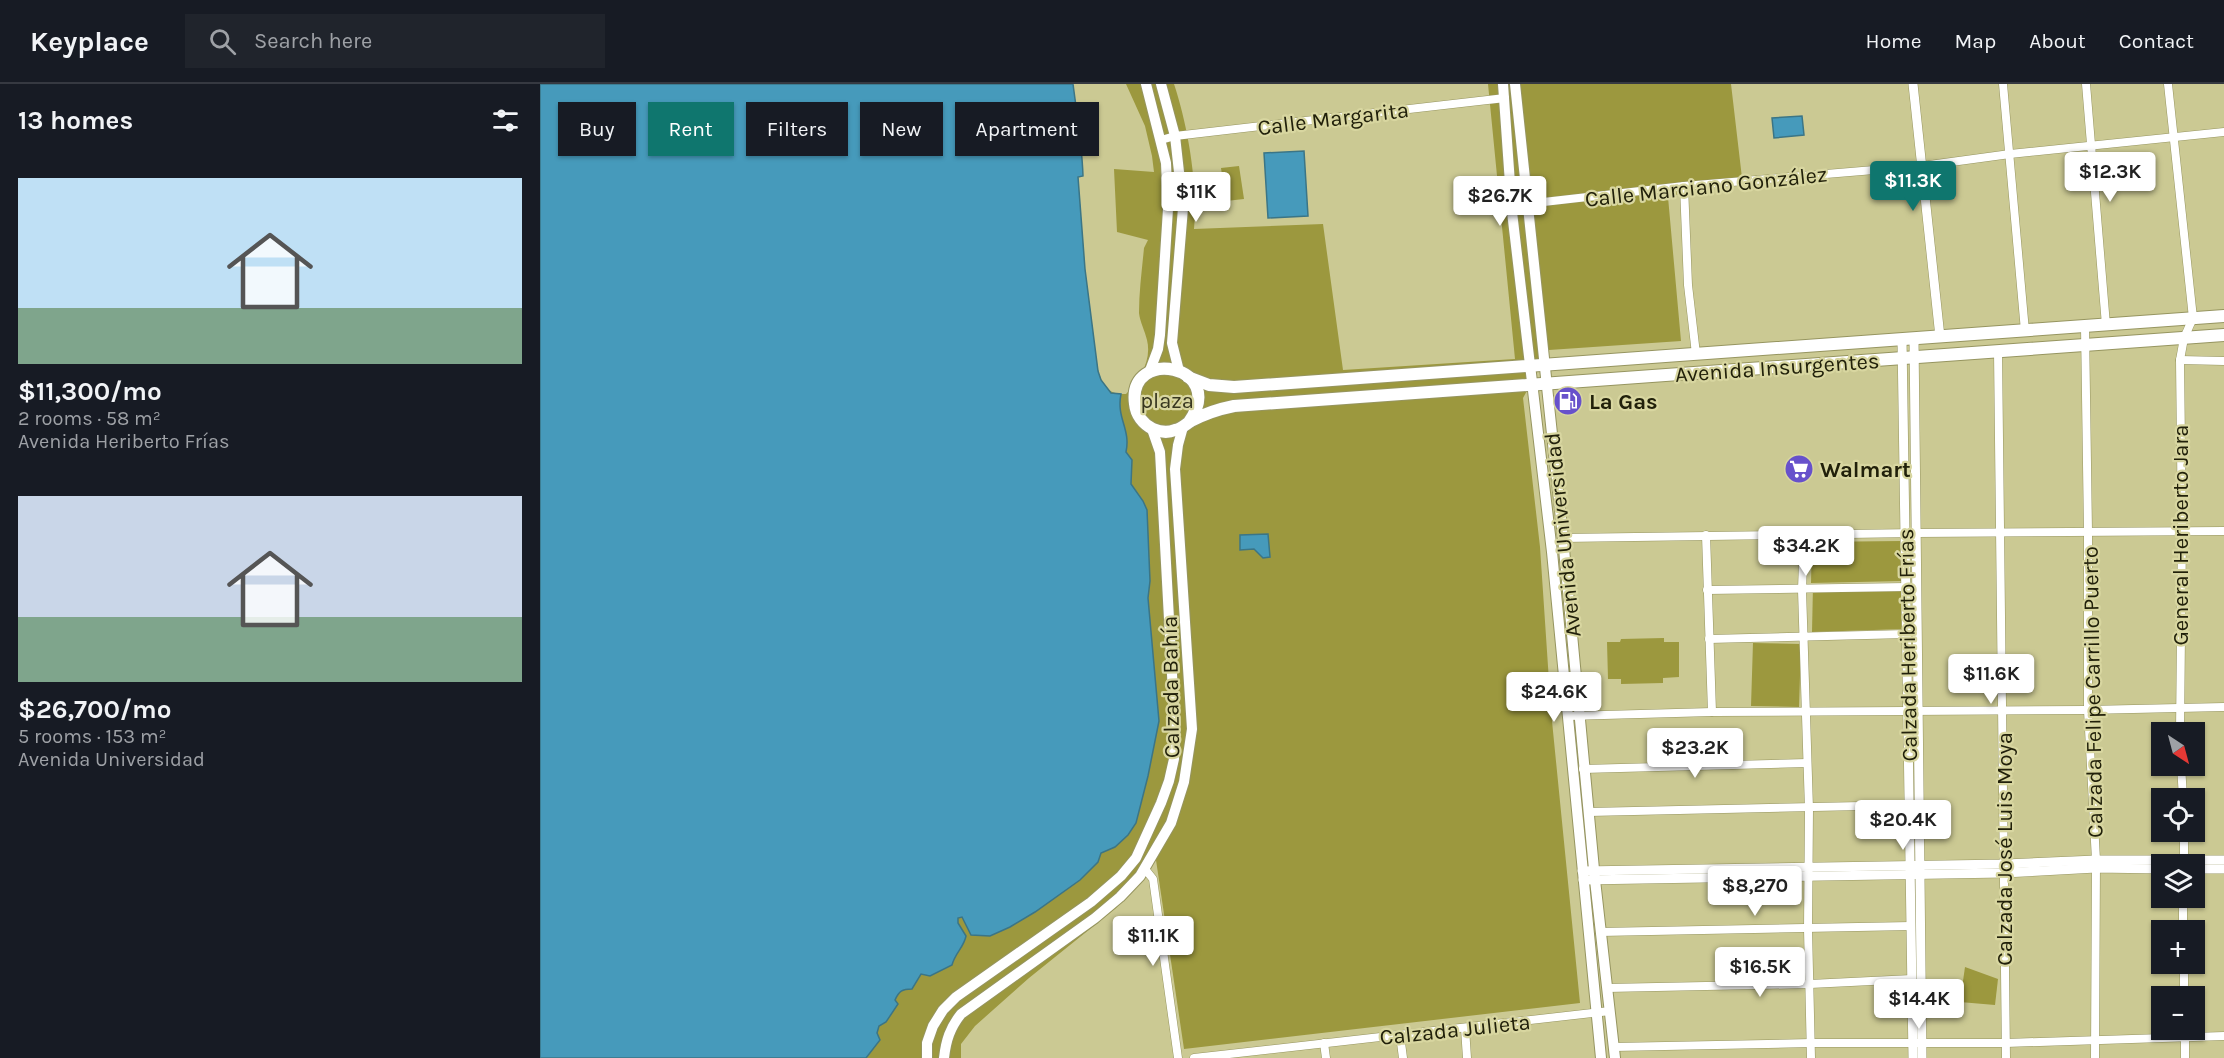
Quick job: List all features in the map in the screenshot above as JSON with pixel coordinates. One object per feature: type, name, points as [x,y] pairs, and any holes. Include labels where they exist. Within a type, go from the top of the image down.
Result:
[{"type":"main road","points":[[1146,84],[1166,163],[1168,218],[1160,336],[1149,373]]},
{"type":"main road","points":[[1161,84],[1175,136],[1183,208],[1172,343],[1184,374],[1198,394],[1195,414],[1186,424],[1168,432],[1152,429],[1138,416],[1134,397],[1142,379],[1149,373],[1164,368],[1184,374]]},
{"type":"main road","name":"Avenida Universidad","points":[[1503,84],[1512,212],[1573,715],[1589,875],[1600,932],[1615,1052]]},
{"type":"main road","name":"Avenida Universidad","points":[[1515,84],[1563,538],[1573,715],[1589,812],[1589,875],[1595,1013],[1600,1058]]},
{"type":"main road","name":"Avenida Insurgentes","points":[[1184,374],[1209,385],[1234,387],[2224,316]]},
{"type":"main road","name":"Avenida Insurgentes","points":[[1186,424],[1221,408],[1234,406],[2224,335]]},
{"type":"main road","points":[[1392,394],[1393,376]]},
{"type":"main road","name":"Calzada Bahía","points":[[944,1058],[946,1040],[952,1026],[962,1014],[1095,918],[1120,897],[1145,869],[1161,842],[1179,802],[1192,729],[1175,469],[1178,445],[1186,424]]},
{"type":"main road","name":"Calzada Bahía","points":[[927,1058],[927,1043],[933,1026],[956,997],[1091,902],[1129,867],[1142,847],[1169,782],[1174,759],[1174,697],[1160,452],[1152,429]]},
{"type":"main road","points":[[1027,945],[1038,958]]},
{"type":"street","points":[[1913,84],[1940,337]]},
{"type":"street","points":[[2003,84],[2025,331]]},
{"type":"street","points":[[2086,84],[2106,325]]},
{"type":"street","points":[[2168,84],[2193,318]]},
{"type":"street","name":"Calle Margarita","points":[[1161,140],[1175,136],[1505,98]]},
{"type":"street","name":"Calle Marciano González","points":[[1526,204],[1684,186],[1922,166],[2010,154],[2224,132]]},
{"type":"street","points":[[1684,186],[1688,285],[1696,354]]},
{"type":"street","name":"General Heriberto Jara","points":[[2180,722],[2182,533],[2180,360],[2184,338],[2193,318]]},
{"type":"street","name":"Calzada Felipe Carrillo Puerto","points":[[2085,327],[2088,710],[2096,864],[2095,1058]]},
{"type":"street","name":"Calzada Heriberto Frías","points":[[1908,339],[1905,533],[1909,805],[1915,869],[1911,926],[1912,979],[1917,1042],[1922,1058]]},
{"type":"street","name":"Calzada José Luis Moya","points":[[1998,351],[2006,1058]]},
{"type":"street","name":"Calzada Heriberto Frías","points":[[1908,358],[1916,532],[1918,711],[1915,869],[1917,1042],[1913,1058]]},
{"type":"street","points":[[2180,360],[2224,361]]},
{"type":"street","points":[[1563,538],[1916,532],[2182,533],[2224,531]]},
{"type":"street","points":[[1706,535],[1712,712]]},
{"type":"street","points":[[1804,535],[1802,590],[1809,809],[1808,929],[1811,1058]]},
{"type":"street","points":[[1707,590],[1906,587]]},
{"type":"street","points":[[1709,639],[1906,634]]},
{"type":"street","points":[[1573,715],[2224,707]]},
{"type":"street","points":[[1583,769],[1807,763]]},
{"type":"street","points":[[1589,812],[1809,809],[1909,805]]},
{"type":"street","points":[[2205,861],[2224,860]]},
{"type":"street","points":[[1589,875],[1808,866],[1915,869],[2151,863]]},
{"type":"street","points":[[2096,864],[2151,868]]},
{"type":"street","points":[[1145,869],[1153,879],[1178,1058]]},
{"type":"street","points":[[1589,875],[1809,877],[1915,869]]},
{"type":"street","points":[[2205,869],[2224,869]]},
{"type":"street","points":[[1600,932],[1911,926]]},
{"type":"street","points":[[1607,988],[1810,984],[1912,979]]},
{"type":"street","name":"Calzada Julieta","points":[[1194,1058],[1610,1011]]},
{"type":"street","points":[[1465,1028],[1467,1058]]},
{"type":"street","points":[[1400,1035],[1403,1058]]},
{"type":"street","points":[[1615,1052],[1811,1043],[2006,1042],[2151,1035]]},
{"type":"street","points":[[2205,1035],[2224,1036]]},
{"type":"street","points":[[2185,1040],[2185,1058]]},
{"type":"street","points":[[1324,1043],[1326,1058]]},
{"type":"green space","name":"plaza","points":[[540,84],[1073,84],[1075,102],[955,102],[955,156],[1081,156],[1083,176],[1078,177],[1085,269],[1098,371],[1108,389],[1115,393],[1126,394],[1144,369],[1148,355],[1147,340],[1139,313],[1144,248],[1148,240],[1117,232],[1114,169],[1154,172],[1145,126],[1126,84],[1174,84],[1184,118],[1191,156],[1195,194],[1194,229],[1323,224],[1343,370],[1515,359],[1488,84],[1731,84],[1742,178],[1668,197],[1681,341],[1549,350],[1523,398],[1540,547],[1551,711],[1580,1003],[1184,1049],[1156,860],[1116,908],[1029,978],[975,1026],[961,1044],[961,1058],[540,1058]]},
{"type":"green space","points":[[1239,166],[1244,199],[1226,201],[1221,168]]},
{"type":"green space","points":[[1901,541],[1903,581],[1811,583],[1812,542]]},
{"type":"green space","points":[[1813,586],[1903,588],[1904,629],[1812,632]]},
{"type":"green space","points":[[1664,638],[1664,642],[1679,642],[1679,677],[1663,678],[1663,683],[1621,684],[1621,679],[1608,679],[1607,642],[1620,642],[1621,639]]},
{"type":"green space","points":[[1753,643],[1801,644],[1799,707],[1751,706]]},
{"type":"green space","points":[[1965,967],[1998,979],[1995,1005],[1960,1002]]},
{"type":"water","points":[[540,84],[1073,84],[1075,102],[955,102],[955,156],[1081,156],[1083,176],[1078,177],[1085,269],[1098,371],[1101,380],[1111,393],[1121,394],[1120,410],[1127,437],[1126,452],[1132,460],[1131,484],[1147,510],[1150,581],[1148,598],[1159,721],[1136,823],[1128,835],[1115,847],[1101,853],[1098,862],[1080,880],[1010,927],[990,936],[971,935],[962,917],[958,918],[958,923],[966,936],[952,965],[930,976],[921,974],[912,989],[903,990],[900,993],[895,1000],[898,1004],[886,1022],[879,1026],[877,1033],[880,1040],[866,1058],[540,1058]]},
{"type":"water","points":[[1802,116],[1804,135],[1774,138],[1772,118]]},
{"type":"water","points":[[1304,151],[1308,216],[1268,218],[1264,153]]},
{"type":"water","points":[[1268,534],[1270,557],[1263,558],[1254,549],[1240,550],[1240,535]]},
{"type":"place","name":"La Gas","points":[[1568,401]]},
{"type":"place","name":"Walmart","points":[[1799,469]]}]
